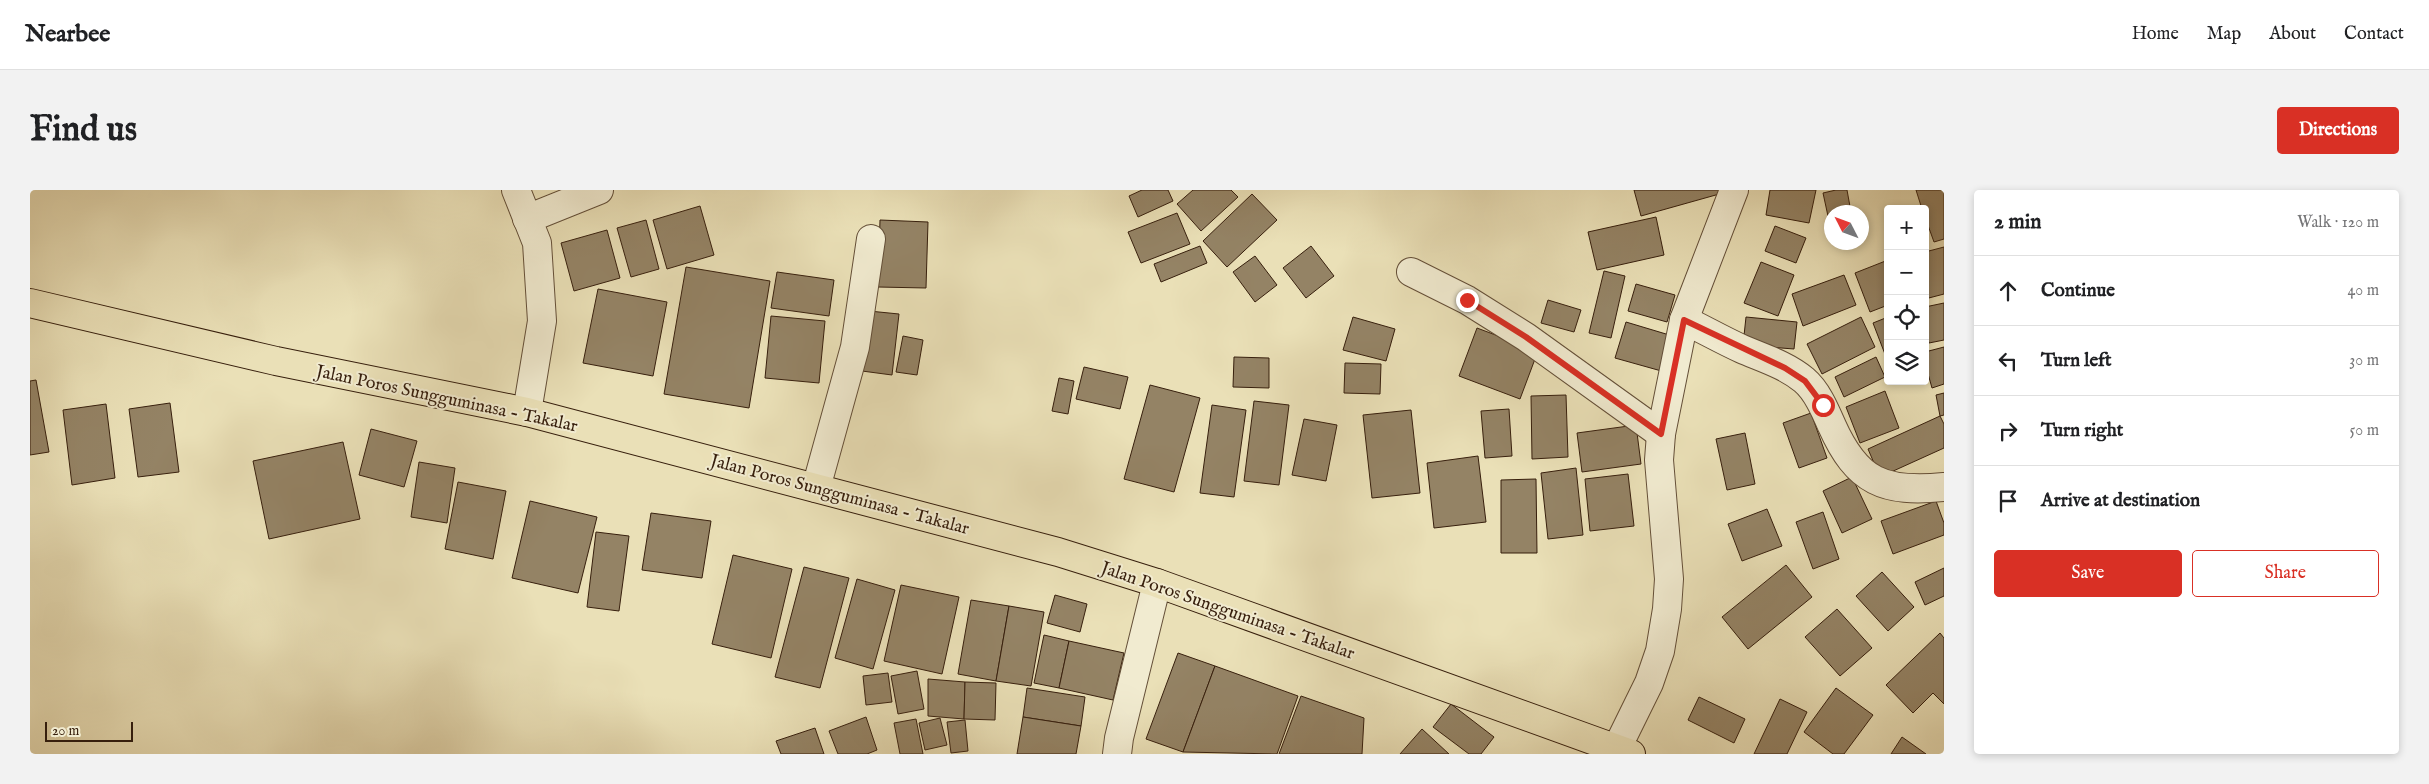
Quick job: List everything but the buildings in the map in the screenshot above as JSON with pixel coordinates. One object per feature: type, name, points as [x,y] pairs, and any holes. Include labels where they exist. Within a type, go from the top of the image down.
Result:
[{"type":"highway","name":"Jalan Poros Sungguminasa - Takalar","points":[[30,303],[276,361],[527,412],[1058,552],[1157,583],[1624,751]]},
{"type":"street","points":[[516,190],[537,243],[542,321],[527,412]]},
{"type":"street","points":[[527,220],[599,190]]},
{"type":"street","points":[[1624,751],[1635,712],[1649,683],[1660,651],[1667,609],[1668,569],[1659,460],[1661,434],[1684,320],[1734,190]]},
{"type":"street","points":[[816,488],[855,347],[871,239]]},
{"type":"street","points":[[1411,272],[1467,300],[1526,337],[1661,434]]},
{"type":"street","points":[[1684,320],[1742,349],[1768,359],[1805,381],[1823,405],[1840,440],[1864,474],[1876,482],[1894,487],[1926,489],[1944,487]]},
{"type":"street","points":[[1117,754],[1119,738],[1157,583]]},
{"type":"route","points":[[1467,300],[1526,337],[1661,434],[1684,320],[1785,368],[1805,381],[1823,405]]}]
